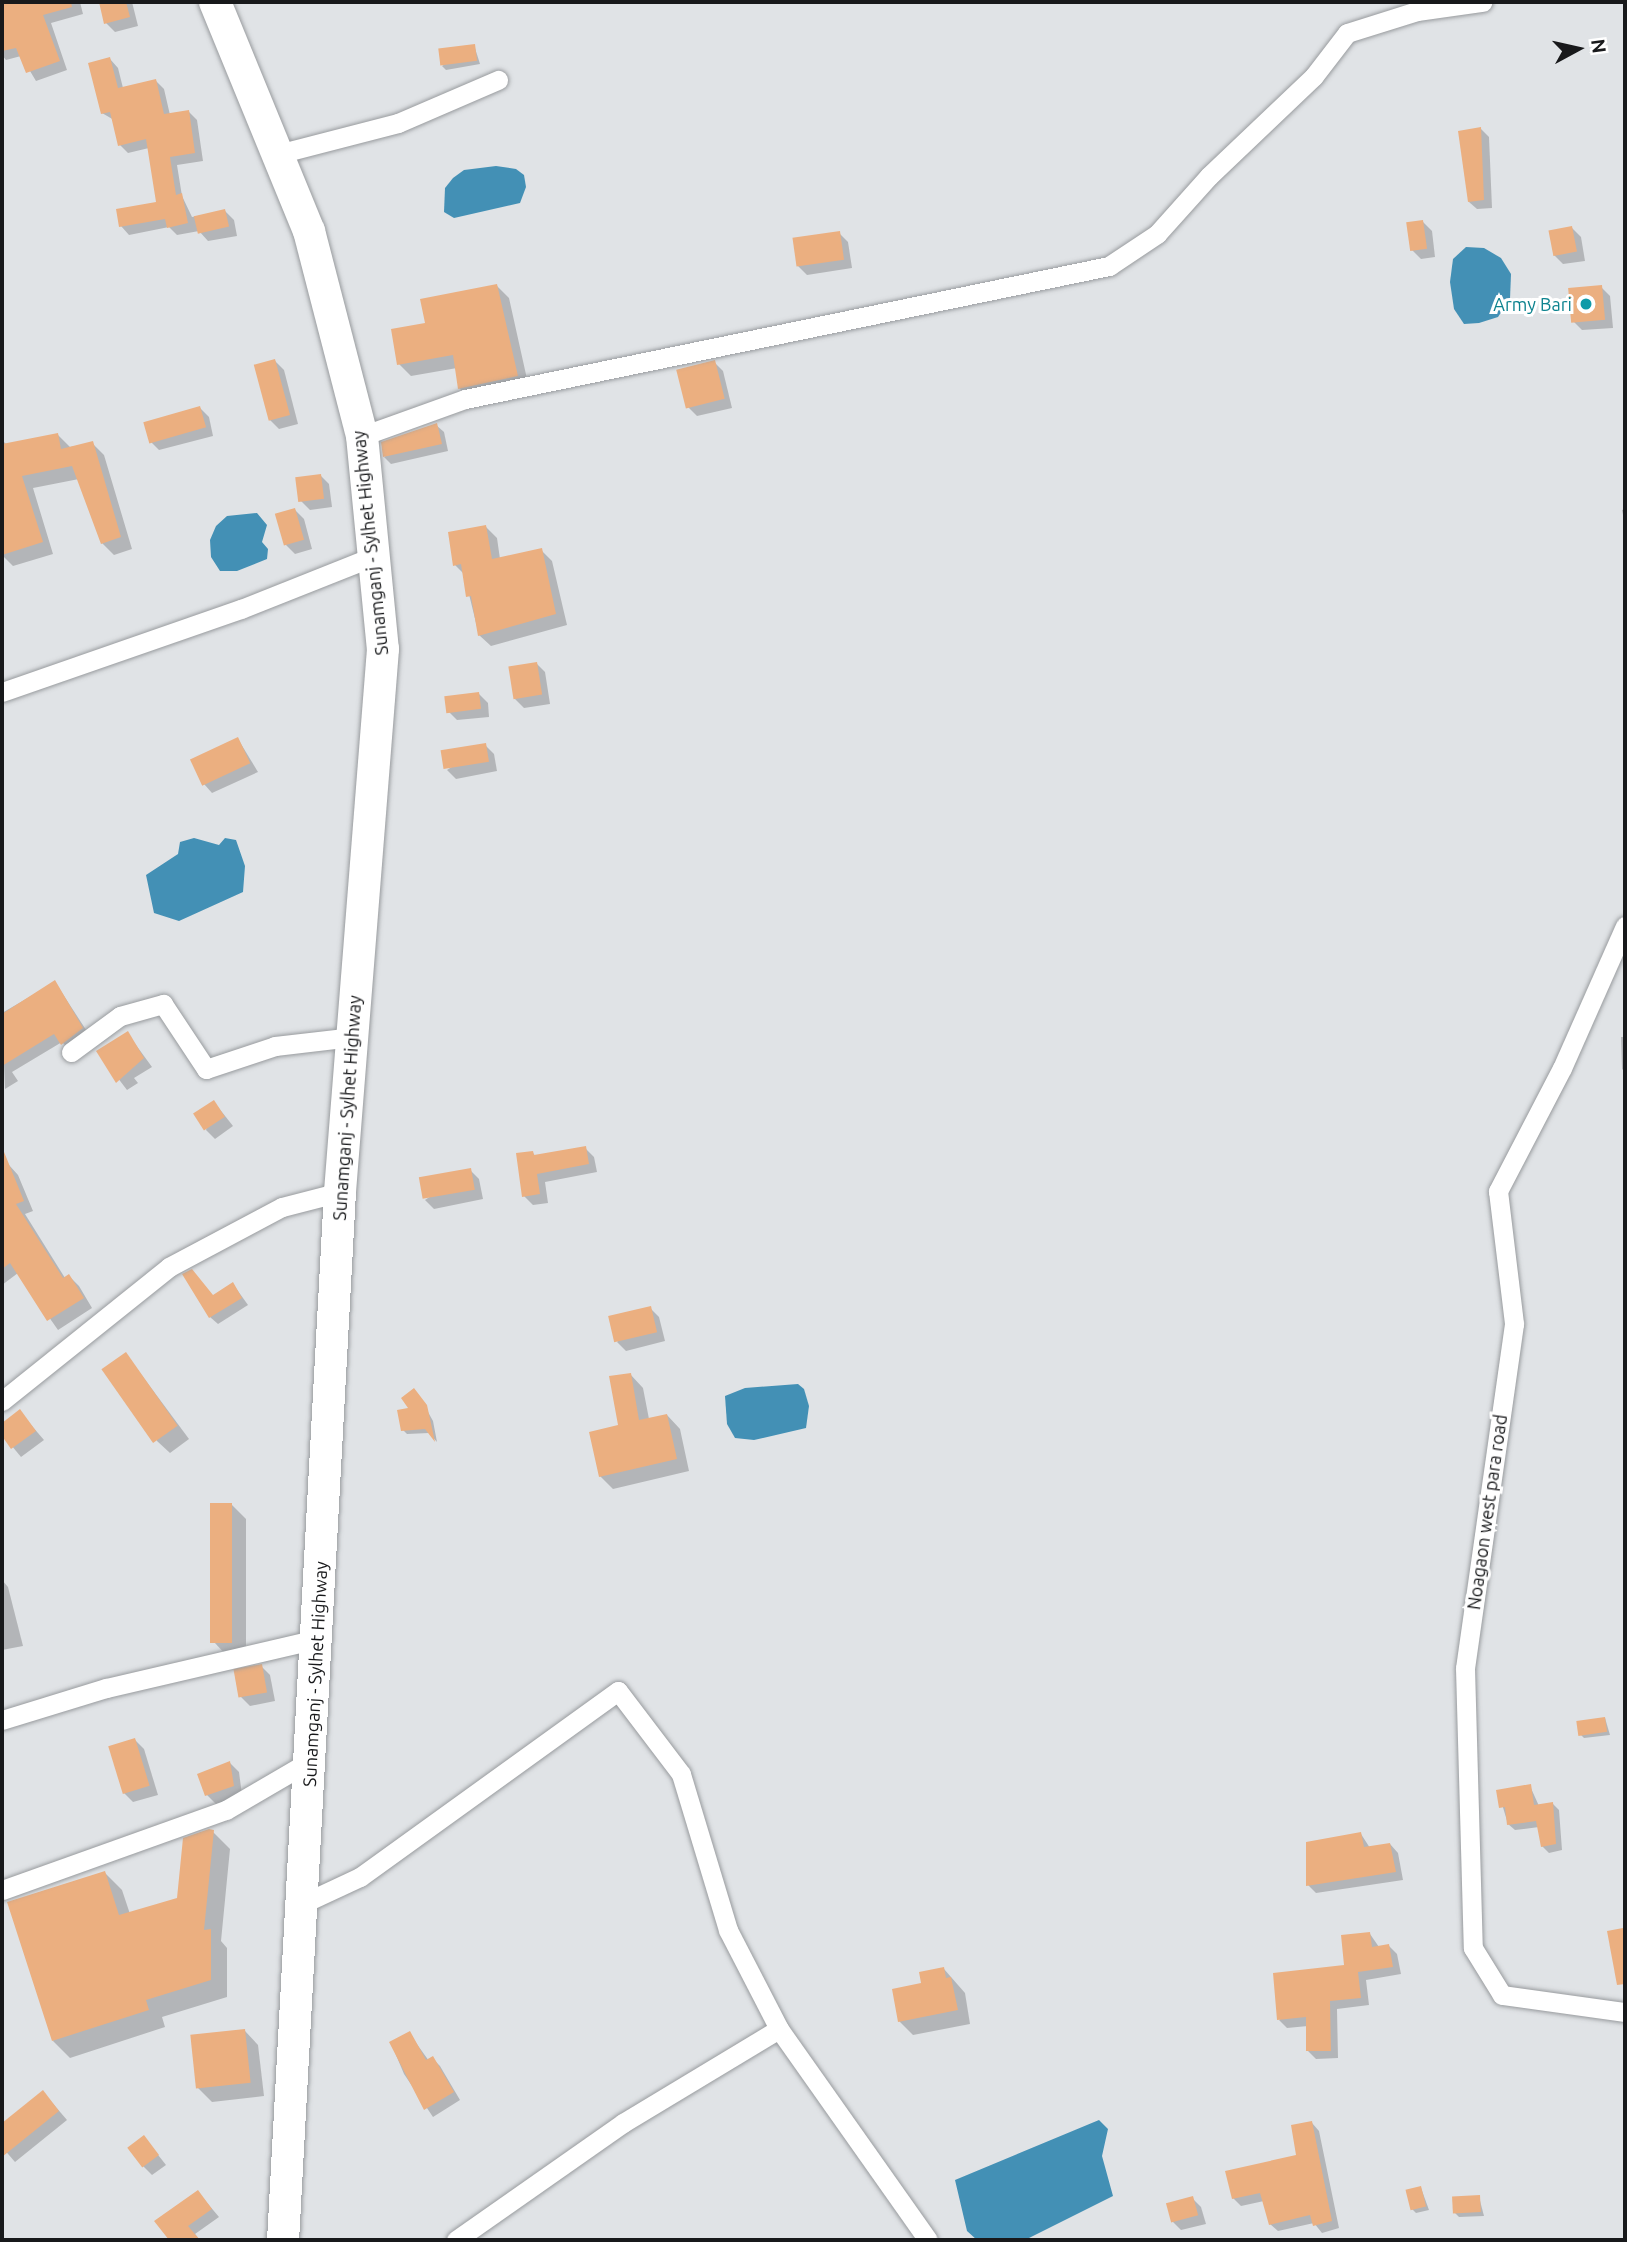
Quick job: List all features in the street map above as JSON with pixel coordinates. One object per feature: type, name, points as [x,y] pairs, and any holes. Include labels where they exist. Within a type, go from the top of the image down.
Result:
[{"type":"main road","name":"Sunamganj - Sylhet Highway","points":[[215,2],[309,231],[362,436],[383,649],[340,1192],[283,2240]]},
{"type":"street","points":[[362,436],[465,399],[1109,266],[1157,234],[1209,176],[1314,76],[1347,33],[1417,11],[1482,2]]},
{"type":"street","points":[[278,154],[398,123],[498,80]]},
{"type":"street","points":[[2,692],[241,609],[374,556]]},
{"type":"street","name":"Noagaon west para road","points":[[1625,926],[1562,1068],[1498,1191],[1514,1324],[1465,1668],[1473,1948],[1502,1995],[1625,2012]]},
{"type":"street","points":[[71,1052],[120,1016],[163,1004],[206,1069],[275,1046],[352,1037]]},
{"type":"street","points":[[2,1401],[169,1267],[282,1207],[340,1192]]},
{"type":"street","points":[[2,1720],[106,1688],[317,1639]]},
{"type":"street","points":[[302,1904],[360,1877],[618,1691],[681,1774],[728,1930],[779,2029],[928,2240]]},
{"type":"street","points":[[2,1890],[226,1810],[310,1762]]},
{"type":"street","points":[[456,2240],[623,2123],[779,2029]]},
{"type":"water","points":[[496,166],[516,169],[524,175],[526,187],[520,203],[454,218],[444,212],[445,188],[453,178],[464,170]]},
{"type":"water","points":[[1466,247],[1484,248],[1501,258],[1511,274],[1510,299],[1498,317],[1479,323],[1464,324],[1454,309],[1450,282],[1453,259]]},
{"type":"water","points":[[257,513],[267,525],[262,542],[268,549],[267,559],[237,571],[220,571],[211,557],[210,540],[216,526],[227,516]]},
{"type":"water","points":[[194,838],[219,845],[225,838],[236,840],[245,866],[243,892],[179,921],[154,913],[146,875],[178,854],[180,842]]},
{"type":"water","points":[[798,1384],[804,1389],[809,1406],[806,1428],[754,1440],[735,1438],[727,1424],[725,1396],[745,1388]]},
{"type":"water","points":[[1099,2120],[1108,2129],[1102,2156],[1113,2196],[1025,2240],[977,2240],[967,2231],[955,2180]]},
{"type":"building","points":[[2,2],[71,2],[72,7],[43,15],[60,61],[26,73],[16,48],[2,51]]},
{"type":"building","points":[[99,2],[126,2],[130,17],[104,24]]},
{"type":"building","points":[[475,44],[477,61],[440,65],[438,49]]},
{"type":"building","points":[[110,57],[118,88],[156,79],[164,114],[189,110],[195,153],[170,157],[176,195],[182,193],[188,223],[167,228],[165,219],[119,227],[116,209],[156,202],[146,139],[118,146],[110,112],[101,114],[88,63]]},
{"type":"building","points":[[1481,127],[1484,200],[1468,202],[1458,131]]},
{"type":"building","points":[[225,209],[229,227],[198,234],[194,216]]},
{"type":"building","points":[[1423,220],[1427,249],[1410,251],[1406,222]]},
{"type":"building","points":[[1572,226],[1577,252],[1553,256],[1548,231]]},
{"type":"building","points":[[840,231],[844,260],[797,266],[792,238]]},
{"type":"building","points":[[497,284],[518,376],[458,389],[453,355],[397,365],[391,329],[425,323],[420,299]]},
{"type":"building","name":"Army Bari","points":[[1602,285],[1605,320],[1571,323],[1568,288]]},
{"type":"building","points":[[275,359],[290,415],[269,421],[254,365]]},
{"type":"building","points":[[715,360],[725,399],[686,408],[676,370]]},
{"type":"building","points":[[200,406],[206,427],[149,443],[143,422]]},
{"type":"building","points":[[437,423],[442,444],[383,457],[381,442]]},
{"type":"building","points":[[58,433],[61,449],[93,441],[121,537],[101,544],[72,466],[22,476],[43,542],[2,555],[2,444]]},
{"type":"building","points":[[321,474],[324,499],[298,502],[295,477]]},
{"type":"building","points":[[295,508],[304,540],[284,546],[275,514]]},
{"type":"building","points":[[486,525],[492,559],[542,548],[556,614],[478,636],[471,596],[466,597],[461,564],[453,566],[448,532]]},
{"type":"building","points":[[537,662],[542,695],[514,699],[508,667]]},
{"type":"building","points":[[479,692],[481,709],[446,713],[444,696]]},
{"type":"building","points":[[238,737],[250,763],[202,786],[190,759]]},
{"type":"building","points":[[486,743],[489,762],[444,769],[441,750]]},
{"type":"building","points":[[55,980],[83,1028],[61,1045],[54,1034],[2,1066],[2,1014]]},
{"type":"building","points":[[128,1031],[144,1058],[116,1083],[96,1051]]},
{"type":"building","points":[[214,1100],[225,1117],[204,1130],[193,1114]]},
{"type":"building","points":[[586,1146],[589,1164],[537,1174],[540,1194],[522,1197],[516,1153],[533,1151],[534,1155]]},
{"type":"building","points":[[2,1147],[24,1201],[16,1204],[63,1278],[69,1274],[84,1298],[47,1321],[10,1263],[2,1269]]},
{"type":"building","points":[[471,1168],[475,1190],[423,1199],[419,1177]]},
{"type":"building","points":[[192,1269],[213,1295],[233,1282],[242,1298],[209,1318],[182,1274]]},
{"type":"building","points":[[651,1306],[657,1332],[614,1342],[608,1316]]},
{"type":"building","points":[[126,1352],[178,1426],[153,1443],[101,1369]]},
{"type":"building","points":[[631,1373],[639,1420],[667,1414],[677,1459],[599,1477],[589,1432],[618,1425],[609,1376]]},
{"type":"building","points":[[414,1388],[427,1405],[435,1442],[425,1429],[401,1431],[397,1410],[408,1408],[401,1398]]},
{"type":"building","points":[[20,1409],[36,1431],[11,1449],[2,1436],[2,1423]]},
{"type":"building","points":[[210,1503],[232,1503],[232,1643],[210,1643]]},
{"type":"building","points":[[262,1664],[267,1693],[238,1698],[233,1669]]},
{"type":"building","points":[[1605,1717],[1607,1732],[1578,1736],[1576,1721]]},
{"type":"building","points":[[135,1738],[150,1786],[123,1794],[108,1746]]},
{"type":"building","points":[[230,1761],[234,1786],[205,1796],[197,1774]]},
{"type":"building","points":[[1531,1784],[1534,1805],[1553,1802],[1556,1844],[1541,1847],[1536,1821],[1507,1825],[1505,1807],[1499,1808],[1496,1790]]},
{"type":"building","points":[[209,1829],[214,1830],[204,1930],[211,1929],[211,1980],[146,2000],[149,2010],[52,2041],[7,1902],[105,1871],[119,1915],[177,1898],[183,1838]]},
{"type":"building","points":[[1361,1832],[1364,1847],[1390,1843],[1396,1872],[1306,1886],[1306,1842]]},
{"type":"building","points":[[1623,1928],[1625,1984],[1617,1985],[1607,1931]]},
{"type":"building","points":[[1370,1932],[1372,1947],[1389,1944],[1393,1967],[1358,1972],[1361,1998],[1330,2001],[1331,2051],[1306,2051],[1306,2017],[1277,2020],[1273,1973],[1344,1965],[1341,1935]]},
{"type":"building","points":[[944,1967],[946,1978],[951,1977],[958,2010],[898,2022],[892,1989],[921,1983],[919,1972]]},
{"type":"building","points":[[245,2029],[251,2083],[196,2088],[190,2035]]},
{"type":"building","points":[[410,2031],[426,2060],[433,2056],[454,2092],[424,2110],[389,2042]]},
{"type":"building","points":[[43,2090],[59,2111],[2,2157],[2,2123]]},
{"type":"building","points":[[1312,2121],[1332,2221],[1313,2226],[1310,2215],[1269,2225],[1260,2193],[1232,2199],[1225,2171],[1296,2155],[1291,2125]]},
{"type":"building","points":[[144,2135],[159,2155],[142,2168],[127,2148]]},
{"type":"building","points":[[1421,2186],[1426,2206],[1411,2210],[1405,2190]]},
{"type":"building","points":[[198,2190],[212,2209],[188,2226],[200,2240],[169,2240],[154,2221]]},
{"type":"building","points":[[1480,2195],[1481,2212],[1453,2213],[1452,2196]]},
{"type":"building","points":[[1193,2196],[1198,2215],[1171,2223],[1166,2203]]},
{"type":"place","name":"Army Bari","points":[[1586,304]]}]
